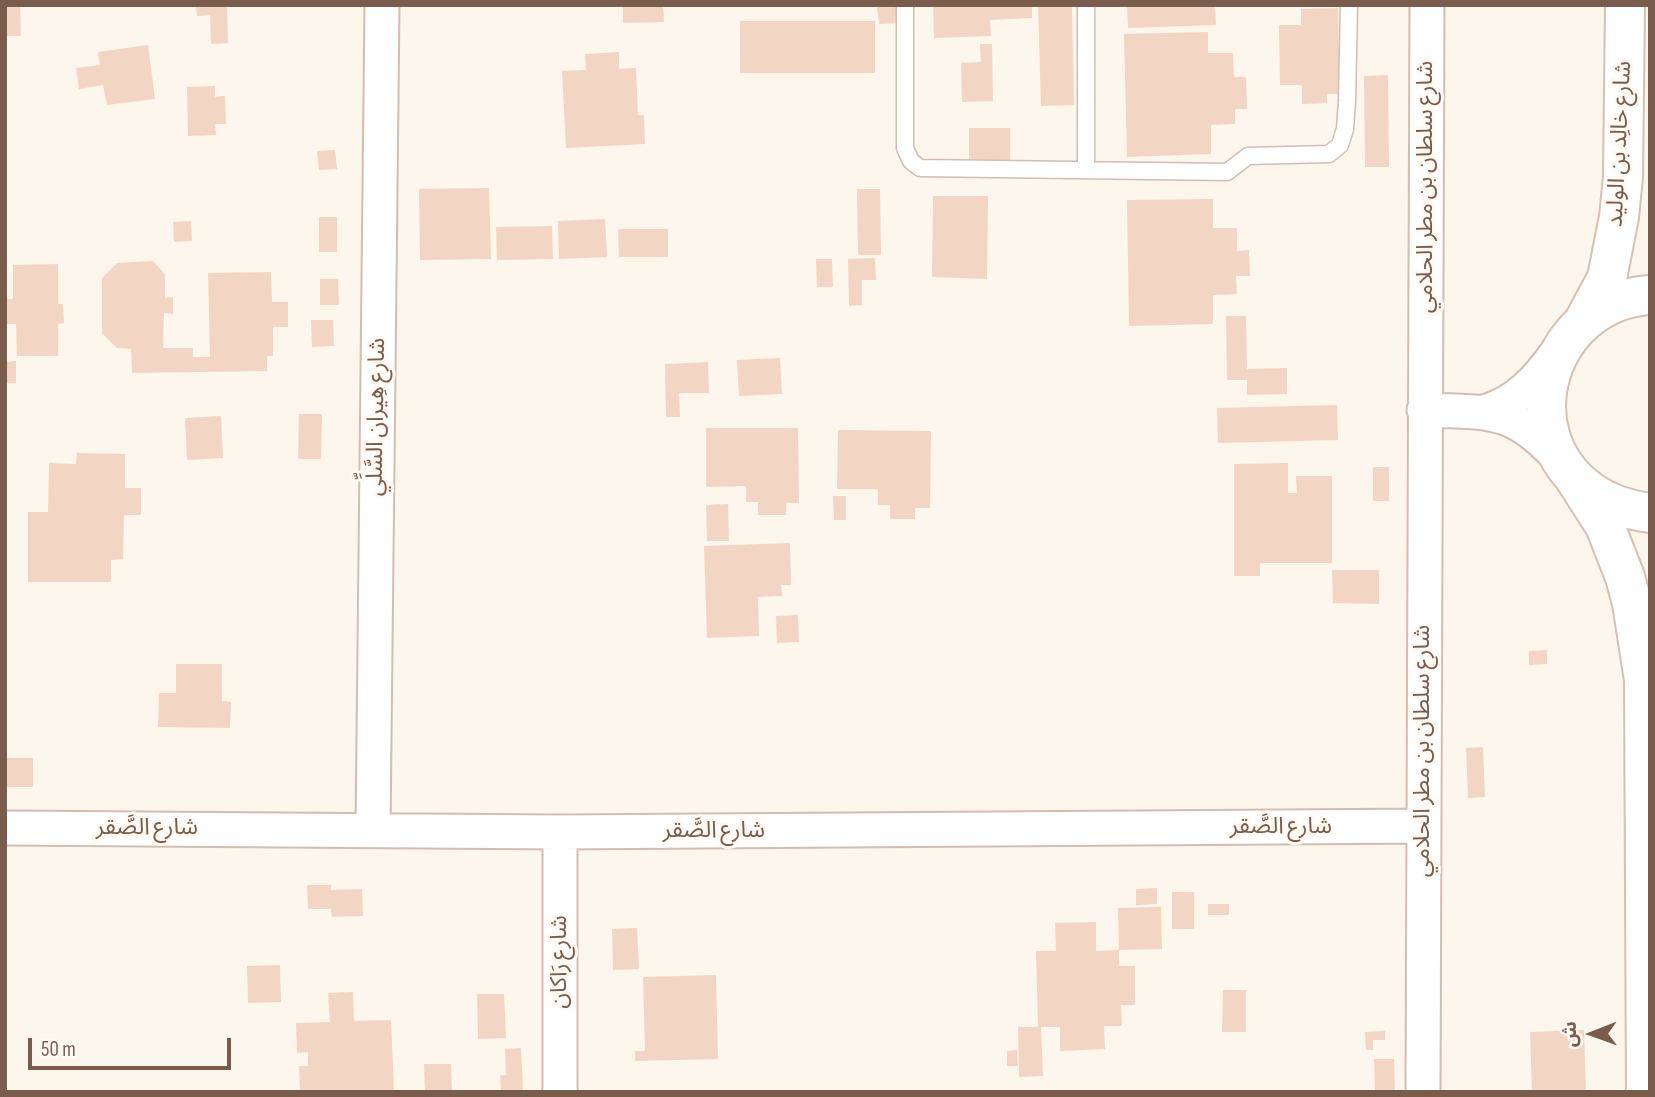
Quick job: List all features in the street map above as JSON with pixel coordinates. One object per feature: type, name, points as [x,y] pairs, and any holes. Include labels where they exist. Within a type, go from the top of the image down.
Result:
[{"type":"street","name":"شارع هِيران السَّلِّي","points":[[373,830],[382,5]]},
{"type":"street","name":"شارع سلطان بن مطر الحلامي","points":[[1423,1092],[1427,5]]},
{"type":"street","name":"شارع خالِد بن الوليد","points":[[1625,5],[1623,177],[1608,278],[1550,376],[1546,407],[1555,449],[1605,526],[1625,577],[1647,668],[1646,1092]]},
{"type":"street","points":[[1484,412],[1520,395],[1542,373],[1574,332],[1608,304],[1635,296],[1650,295]]},
{"type":"street","points":[[1424,410],[1484,412],[1511,420],[1528,429],[1549,448],[1589,491],[1629,510],[1650,513]]},
{"type":"street","name":"شارع الصَّقر","points":[[5,828],[560,832],[1423,827]]},
{"type":"street","name":"شارع رَاكان","points":[[560,832],[560,1092]]},
{"type":"lane","points":[[905,5],[904,134],[907,154],[915,164],[926,169],[1227,172],[1248,156],[1329,154],[1340,145],[1345,130],[1349,5]]},
{"type":"lane","points":[[1086,5],[1086,169]]},
{"type":"building","points":[[5,5],[20,5],[21,36],[5,36]]},
{"type":"building","points":[[196,5],[227,5],[228,43],[211,44],[210,15],[197,16]]},
{"type":"building","points":[[623,5],[663,5],[664,22],[623,23]]},
{"type":"building","points":[[877,5],[898,5],[899,23],[879,24]]},
{"type":"building","points":[[933,5],[1032,5],[1032,18],[990,20],[991,36],[934,38]]},
{"type":"building","points":[[1038,5],[1072,5],[1074,105],[1041,106]]},
{"type":"building","points":[[1127,5],[1215,5],[1216,25],[1128,28]]},
{"type":"building","points":[[1338,8],[1340,94],[1327,94],[1327,103],[1302,104],[1302,85],[1280,85],[1279,25],[1301,25],[1301,9]]},
{"type":"building","points":[[740,21],[875,21],[875,73],[740,73]]},
{"type":"building","points":[[1208,32],[1208,53],[1233,53],[1234,77],[1246,77],[1247,109],[1235,109],[1235,124],[1211,125],[1211,154],[1127,157],[1124,34]]},
{"type":"building","points":[[980,44],[992,44],[993,101],[962,102],[961,63],[981,62]]},
{"type":"building","points":[[148,45],[155,99],[107,105],[103,85],[79,89],[76,68],[100,65],[98,52]]},
{"type":"building","points":[[619,52],[619,69],[636,68],[638,115],[644,115],[645,144],[566,148],[562,71],[586,70],[585,54]]},
{"type":"building","points":[[1388,75],[1389,167],[1365,167],[1364,76]]},
{"type":"building","points":[[215,86],[215,97],[225,96],[226,124],[215,124],[216,135],[188,136],[187,87]]},
{"type":"building","points":[[969,128],[1010,128],[1010,163],[969,163]]},
{"type":"building","points":[[335,150],[337,169],[319,170],[317,151]]},
{"type":"building","points":[[489,188],[491,259],[420,260],[419,189]]},
{"type":"building","points":[[857,189],[880,189],[881,255],[858,255]]},
{"type":"building","points":[[933,196],[988,196],[987,279],[932,277]]},
{"type":"building","points":[[1213,199],[1213,228],[1237,228],[1237,251],[1249,250],[1250,276],[1236,276],[1237,294],[1213,295],[1213,324],[1129,326],[1127,200]]},
{"type":"building","points":[[319,217],[337,217],[337,252],[319,252]]},
{"type":"building","points":[[605,219],[607,257],[559,259],[558,221]]},
{"type":"building","points":[[191,221],[192,241],[174,242],[173,222]]},
{"type":"building","points":[[552,226],[553,259],[497,260],[496,227]]},
{"type":"building","points":[[618,229],[668,229],[668,257],[619,257]]},
{"type":"building","points":[[875,258],[876,280],[862,280],[862,305],[849,306],[848,259]]},
{"type":"building","points":[[816,259],[832,259],[833,287],[817,287]]},
{"type":"building","points":[[153,261],[165,274],[165,298],[173,297],[173,314],[164,313],[163,348],[193,348],[193,357],[210,357],[208,273],[271,272],[272,302],[288,302],[288,327],[273,327],[273,356],[267,356],[267,371],[132,373],[131,349],[117,348],[102,333],[102,278],[117,263]]},
{"type":"building","points":[[58,264],[58,304],[63,304],[64,323],[58,324],[58,356],[17,356],[16,324],[5,324],[5,299],[13,299],[13,265]]},
{"type":"building","points":[[320,279],[338,279],[339,305],[320,305]]},
{"type":"building","points":[[1226,316],[1246,316],[1247,369],[1287,368],[1287,394],[1247,395],[1247,380],[1227,380]]},
{"type":"building","points":[[311,320],[333,320],[334,346],[312,347]]},
{"type":"building","points":[[780,358],[782,394],[739,396],[737,360]]},
{"type":"building","points":[[16,361],[16,383],[5,383],[5,362]]},
{"type":"building","points":[[708,362],[709,393],[679,393],[680,417],[666,417],[665,364]]},
{"type":"building","points":[[1337,405],[1338,440],[1218,443],[1217,408]]},
{"type":"building","points":[[299,414],[322,414],[321,459],[298,459]]},
{"type":"building","points":[[221,416],[223,458],[187,460],[185,418]]},
{"type":"building","points":[[706,428],[798,428],[799,503],[786,503],[786,515],[758,515],[758,502],[746,502],[746,486],[706,487]]},
{"type":"building","points":[[838,430],[931,431],[930,508],[915,508],[915,519],[890,519],[890,505],[878,505],[878,489],[837,489]]},
{"type":"building","points":[[77,453],[125,454],[125,488],[141,488],[141,515],[124,515],[123,559],[111,560],[111,582],[28,582],[28,512],[48,512],[49,463],[76,464]]},
{"type":"building","points":[[1288,463],[1288,493],[1297,493],[1296,476],[1332,476],[1332,563],[1260,563],[1260,576],[1234,576],[1234,464]]},
{"type":"building","points":[[1373,467],[1389,467],[1389,501],[1373,501]]},
{"type":"building","points":[[833,496],[846,496],[846,520],[834,520]]},
{"type":"building","points":[[728,504],[729,541],[707,541],[706,505]]},
{"type":"building","points":[[790,543],[791,585],[781,585],[782,596],[758,597],[759,636],[707,638],[704,546]]},
{"type":"building","points":[[1332,570],[1379,570],[1379,604],[1333,603]]},
{"type":"building","points":[[798,615],[799,642],[777,643],[776,616]]},
{"type":"building","points":[[1547,650],[1547,664],[1529,665],[1529,651]]},
{"type":"building","points":[[176,664],[222,664],[222,701],[231,702],[230,728],[158,727],[159,693],[176,693]]},
{"type":"building","points":[[1483,747],[1485,797],[1468,798],[1466,748]]},
{"type":"building","points":[[5,758],[33,758],[33,787],[5,787]]},
{"type":"building","points":[[307,885],[331,885],[331,890],[362,889],[363,916],[332,917],[331,909],[308,909]]},
{"type":"building","points":[[1157,888],[1157,904],[1136,905],[1136,889]]},
{"type":"building","points":[[1172,892],[1194,892],[1194,929],[1172,929]]},
{"type":"building","points":[[1208,904],[1229,904],[1229,915],[1208,915]]},
{"type":"building","points":[[1161,907],[1162,949],[1119,950],[1118,908]]},
{"type":"building","points":[[1096,922],[1096,951],[1119,950],[1119,966],[1135,966],[1135,1005],[1121,1005],[1122,1026],[1104,1026],[1105,1049],[1060,1051],[1060,1027],[1041,1027],[1043,1076],[1019,1077],[1018,1027],[1038,1027],[1036,951],[1056,951],[1055,923]]},
{"type":"building","points":[[637,928],[639,969],[613,970],[612,929]]},
{"type":"building","points":[[280,965],[281,1002],[248,1003],[247,966]]},
{"type":"building","points":[[716,975],[718,1059],[635,1061],[635,1051],[645,1051],[643,977]]},
{"type":"building","points":[[1223,990],[1246,990],[1246,1032],[1222,1032]]},
{"type":"building","points":[[353,992],[354,1021],[391,1020],[394,1092],[300,1092],[299,1066],[308,1066],[308,1052],[297,1053],[296,1023],[330,1022],[328,993]]},
{"type":"building","points":[[477,994],[504,994],[506,1038],[478,1039]]},
{"type":"building","points":[[1584,1030],[1586,1092],[1532,1092],[1530,1032]]},
{"type":"building","points":[[1385,1031],[1385,1040],[1373,1040],[1373,1050],[1366,1050],[1365,1032]]},
{"type":"building","points":[[521,1048],[523,1092],[501,1092],[500,1075],[506,1075],[505,1049]]},
{"type":"building","points":[[1017,1050],[1018,1066],[1007,1066],[1007,1051]]},
{"type":"building","points":[[1374,1059],[1394,1059],[1395,1092],[1375,1092]]},
{"type":"building","points":[[424,1064],[451,1064],[452,1090],[425,1091]]}]
